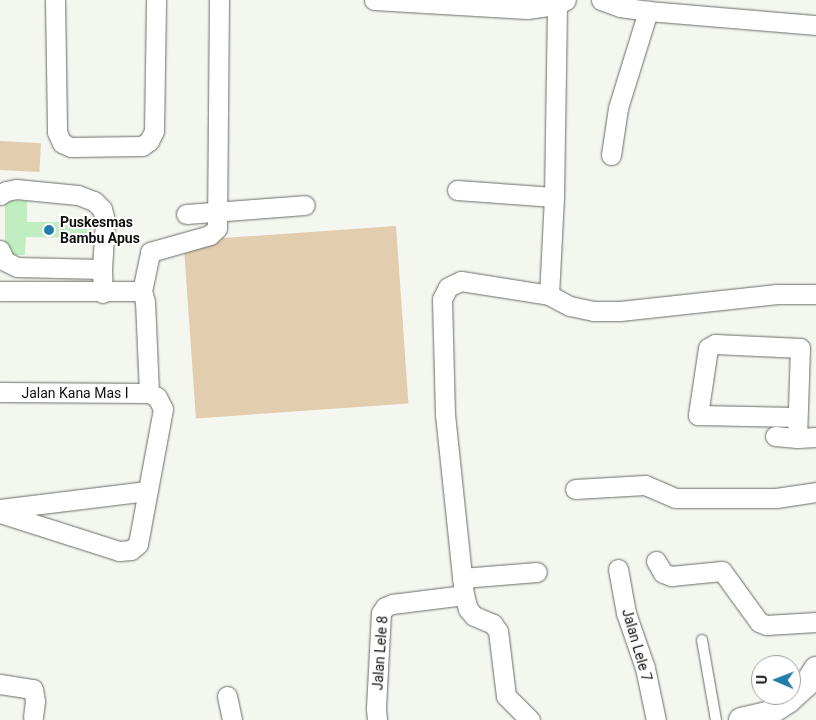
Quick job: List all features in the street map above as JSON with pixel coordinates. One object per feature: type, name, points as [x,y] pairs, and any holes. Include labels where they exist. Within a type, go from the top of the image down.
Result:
[{"type":"street","points":[[55,0],[57,132],[62,143],[71,147],[142,146],[149,141],[154,131],[156,0]]},
{"type":"street","points":[[0,511],[119,551],[131,550],[138,544],[163,409],[157,397],[149,393],[145,302],[142,291],[150,252],[210,235],[217,228],[219,0]]},
{"type":"street","points":[[374,0],[527,4],[561,3],[549,295]]},
{"type":"street","points":[[601,0],[620,7],[656,8],[816,25]]},
{"type":"street","points":[[611,155],[618,108],[656,8]]},
{"type":"street","points":[[0,195],[6,191],[16,189],[78,195],[94,201],[102,209],[105,220],[102,269],[103,293]]},
{"type":"street","points":[[457,190],[554,197]]},
{"type":"street","points":[[186,214],[217,210],[305,205]]},
{"type":"street","points":[[0,250],[9,264],[26,268],[102,269]]},
{"type":"street","points":[[26,268],[27,292]]},
{"type":"street","points":[[530,720],[506,696],[498,631],[493,624],[474,616],[468,610],[463,586],[445,414],[442,299],[448,286],[461,281],[549,295],[570,306],[593,311],[620,311],[777,294],[816,294]]},
{"type":"street","points":[[0,291],[103,293],[142,291]]},
{"type":"street","points":[[797,418],[698,416],[708,348],[715,344],[800,348],[797,438]]},
{"type":"street","name":"Jalan Kana Mas I","points":[[0,392],[149,393]]},
{"type":"street","points":[[775,436],[816,438]]},
{"type":"street","points":[[575,489],[645,485],[675,498],[776,498],[816,492]]},
{"type":"street","points":[[0,511],[147,491]]},
{"type":"street","points":[[656,561],[663,573],[671,576],[722,571],[759,622],[766,625],[816,622]]},
{"type":"street","name":"Jalan Lele 7","points":[[618,569],[626,613],[645,668],[656,720]]},
{"type":"street","points":[[463,586],[537,572]]},
{"type":"street","name":"Jalan Lele 8","points":[[378,720],[376,708],[380,613],[385,607],[392,604],[463,586]]},
{"type":"street","points":[[741,720],[768,717],[806,685],[816,669]]},
{"type":"street","points":[[0,684],[33,689],[35,701],[33,717]]},
{"type":"street","points":[[227,696],[232,720]]},
{"type":"lane","points":[[702,640],[716,720]]},
{"type":"shaded area","points":[[0,141],[41,143],[39,172],[0,170]]},
{"type":"shaded area","points":[[396,226],[408,404],[196,418],[184,241]]},
{"type":"building","name":"Puskesmas Bambu Apus","points":[[5,200],[27,201],[27,222],[92,222],[92,238],[26,237],[25,255],[5,255]]},
{"type":"place","name":"Puskesmas Bambu Apus","points":[[49,230]]}]
